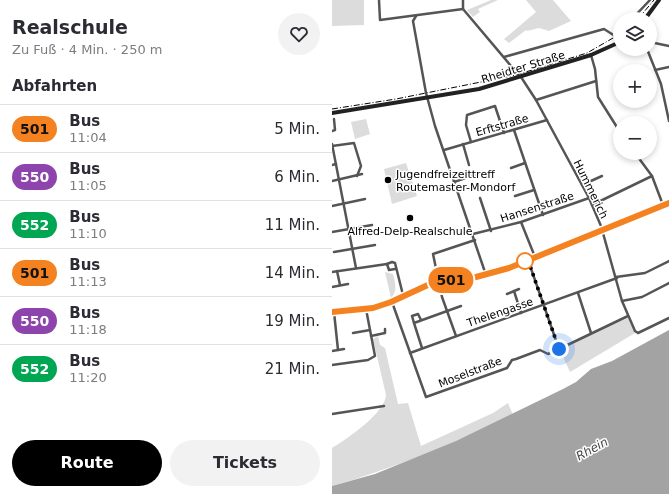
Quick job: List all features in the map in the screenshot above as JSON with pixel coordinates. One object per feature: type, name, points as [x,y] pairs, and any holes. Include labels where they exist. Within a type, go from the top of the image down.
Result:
[{"type":"main road","points":[[650,12],[659,0]]},
{"type":"main road","name":"Rheidter Straße","points":[[332,113],[478,90],[591,55],[613,45]]},
{"type":"street","points":[[379,0],[380,20],[463,9]]},
{"type":"street","points":[[463,0],[463,9],[517,73]]},
{"type":"street","points":[[639,12],[650,0]]},
{"type":"street","points":[[416,16],[413,22],[427,98],[486,275]]},
{"type":"street","name":"Rheidter Straße","points":[[504,57],[604,30],[613,35]]},
{"type":"street","points":[[657,43],[669,46]]},
{"type":"street","points":[[591,55],[598,97],[613,121]]},
{"type":"street","points":[[657,70],[669,67]]},
{"type":"street","points":[[657,76],[663,93],[669,121]]},
{"type":"street","name":"Hummerich","points":[[521,77],[536,100],[589,198],[602,231],[622,301],[635,331],[638,333],[669,318]]},
{"type":"street","points":[[536,100],[596,81]]},
{"type":"street","points":[[471,142],[466,125],[467,116],[495,106],[504,133]]},
{"type":"street","points":[[332,131],[335,130],[334,119]]},
{"type":"street","name":"Erftstraße","points":[[444,150],[547,120]]},
{"type":"street","points":[[514,130],[543,215]]},
{"type":"street","points":[[356,268],[350,229],[332,145],[354,143],[361,166],[357,176]]},
{"type":"street","name":"Erftstraße","points":[[463,144],[469,165]]},
{"type":"street","points":[[640,160],[652,176],[663,206]]},
{"type":"street","points":[[332,165],[336,164]]},
{"type":"street","points":[[511,168],[525,164]]},
{"type":"street","points":[[454,182],[480,173]]},
{"type":"street","points":[[332,182],[362,174]]},
{"type":"street","points":[[582,185],[602,176]]},
{"type":"street","points":[[592,205],[652,176]]},
{"type":"street","points":[[515,196],[534,190]]},
{"type":"street","name":"Hansenstraße","points":[[480,198],[491,230]]},
{"type":"street","name":"Hansenstraße","points":[[473,234],[521,222],[589,198]]},
{"type":"street","points":[[332,206],[365,199]]},
{"type":"street","points":[[338,350],[333,312],[366,309],[392,302],[403,295],[430,284],[486,275],[602,231],[669,203]]},
{"type":"street","points":[[521,222],[535,257]]},
{"type":"street","points":[[332,232],[372,225]]},
{"type":"street","points":[[456,336],[447,311],[433,254],[475,240]]},
{"type":"street","points":[[334,252],[375,245]]},
{"type":"street","points":[[528,260],[559,349]]},
{"type":"street","name":"Thelengasse","points":[[410,353],[578,293],[616,277],[645,272],[669,261]]},
{"type":"street","points":[[332,272],[394,262],[403,295]]},
{"type":"street","points":[[387,264],[389,270],[395,269]]},
{"type":"street","points":[[337,271],[340,286]]},
{"type":"street","points":[[622,301],[642,297],[669,283]]},
{"type":"street","points":[[332,287],[348,284]]},
{"type":"street","points":[[507,294],[519,289]]},
{"type":"street","points":[[514,292],[521,313]]},
{"type":"street","points":[[578,293],[591,333]]},
{"type":"street","points":[[392,302],[410,353]]},
{"type":"street","points":[[414,323],[461,306]]},
{"type":"street","points":[[332,365],[368,360],[375,356],[366,309]]},
{"type":"street","points":[[421,320],[418,314],[412,316],[422,348]]},
{"type":"street","name":"Moselstraße","points":[[410,353],[426,397],[507,368],[512,360],[540,350],[548,354],[628,316]]},
{"type":"street","points":[[353,333],[370,330]]},
{"type":"street","points":[[371,336],[385,333],[384,330]]},
{"type":"street","points":[[332,351],[344,349]]},
{"type":"street","points":[[332,414],[384,406]]},
{"type":"shaded area","points":[[332,0],[364,0],[364,25],[332,26]]},
{"type":"shaded area","points":[[491,0],[498,0],[478,9],[480,12],[473,17],[467,10]]},
{"type":"shaded area","points":[[526,0],[553,0],[571,21],[549,31],[539,28],[526,30],[509,43],[504,39],[536,12]]},
{"type":"shaded area","points":[[366,119],[370,134],[355,139],[351,122]]},
{"type":"shaded area","points":[[406,163],[417,196],[392,204],[384,169]]},
{"type":"shaded area","points":[[385,272],[393,274],[395,280],[395,292],[391,298]]},
{"type":"shaded area","points":[[628,318],[635,333],[570,372],[559,348]]},
{"type":"shaded area","points":[[378,336],[380,345],[385,348],[398,404],[408,403],[421,446],[493,413],[508,403],[513,415],[424,454],[379,471],[332,486],[332,448],[364,425],[379,410],[384,402],[386,395],[373,339]]},
{"type":"water","name":"Rhein","points":[[669,330],[669,494],[332,494],[332,486],[375,474],[456,441],[563,389],[576,382],[591,369],[612,361]]},
{"type":"railway","points":[[644,12],[654,0]]},
{"type":"railway","points":[[332,109],[396,99],[516,75],[587,53],[613,38]]},
{"type":"bus line","name":"501","points":[[332,312],[345,312],[373,308],[391,302],[403,295],[430,284],[486,275],[509,268],[633,219],[669,203]]},
{"type":"place","name":"Jugendfreizeittreff Routemaster-Mondorf","points":[[388,180]]},
{"type":"place","name":"Alfred-Delp-Realschule","points":[[410,218]]},
{"type":"route","points":[[525,261],[524,262],[528,260],[559,349]]}]
